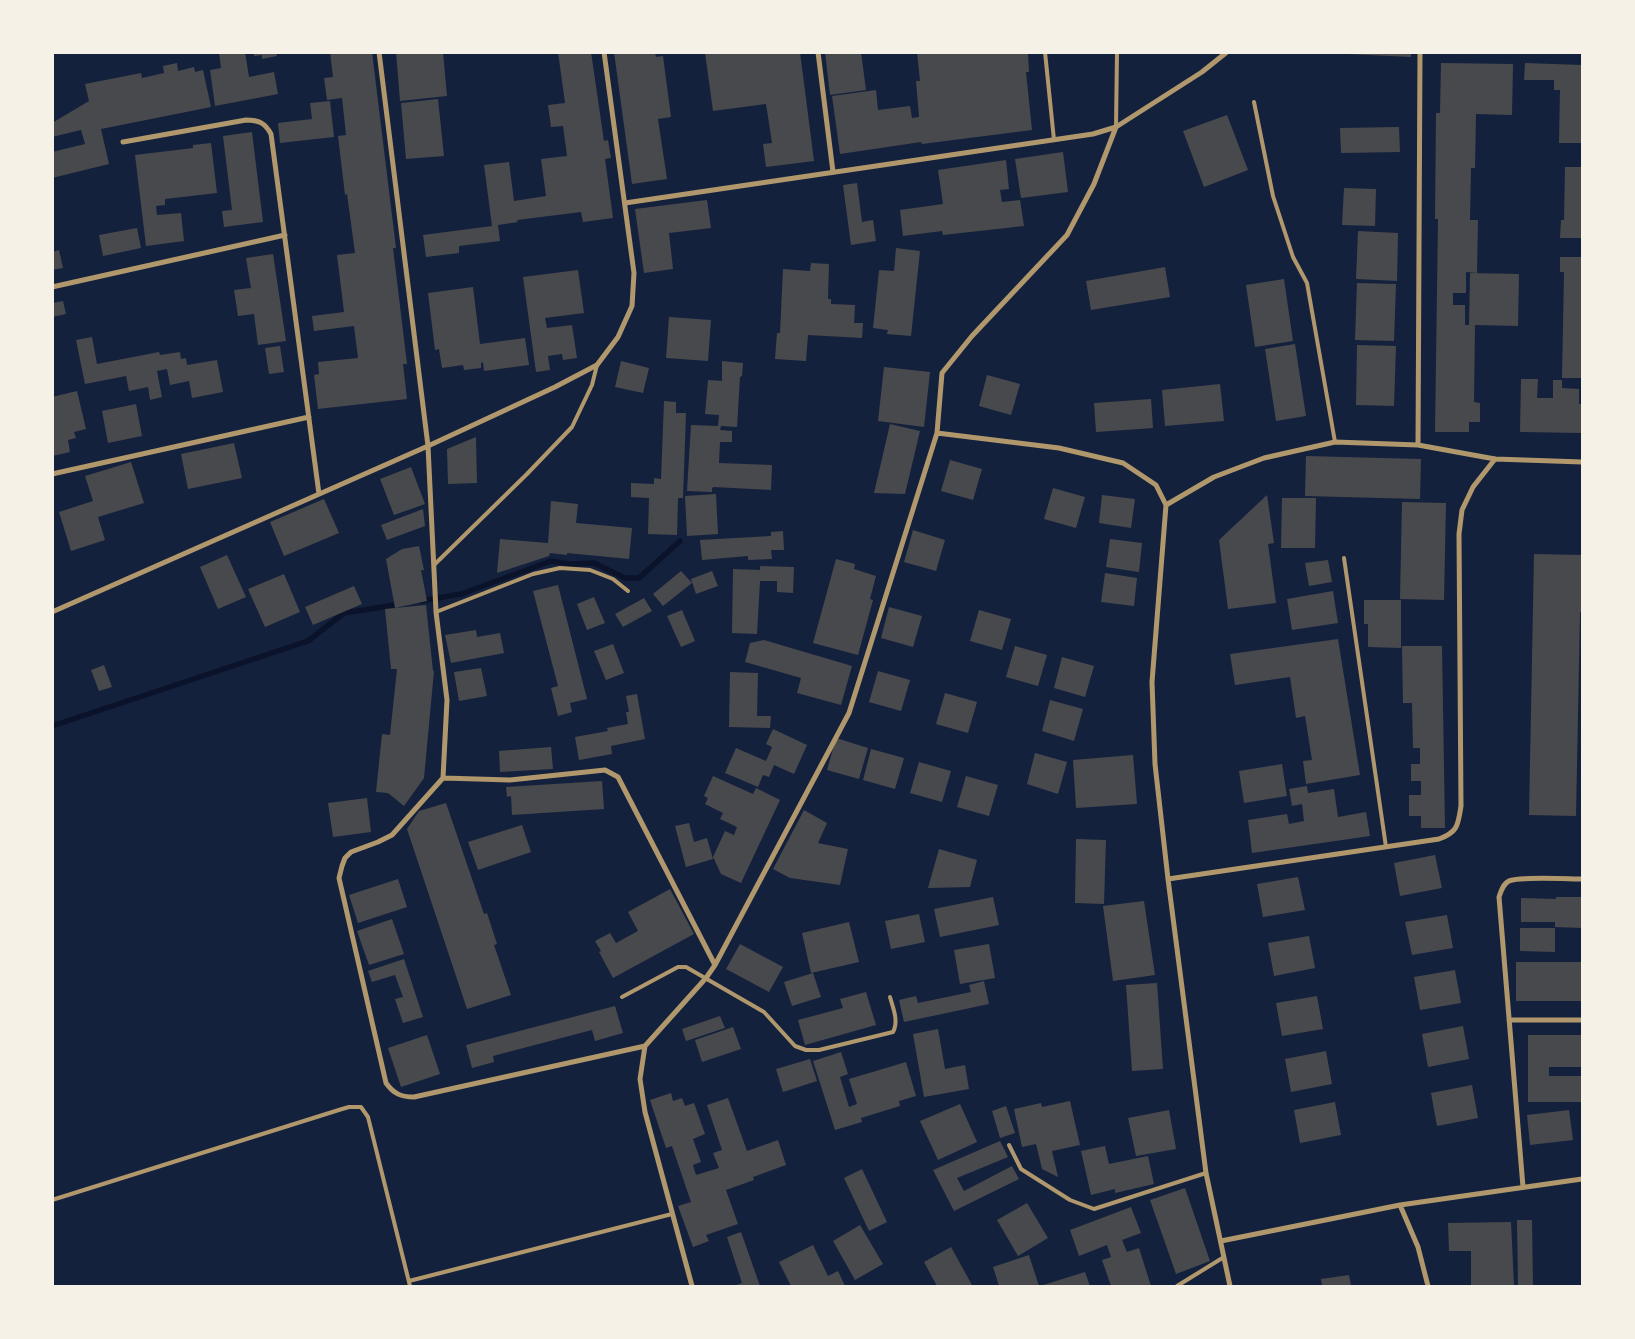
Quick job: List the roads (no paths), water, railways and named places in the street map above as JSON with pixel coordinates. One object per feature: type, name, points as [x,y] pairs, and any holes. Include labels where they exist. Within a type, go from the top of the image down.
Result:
[{"type":"street","points":[[379,52],[428,446],[436,609],[447,700],[443,778],[392,835],[350,852],[345,858],[339,878],[386,1084],[392,1092],[404,1097],[414,1097],[645,1046]]},
{"type":"street","points":[[52,612],[428,446],[555,387],[597,365],[618,337],[632,306],[634,273],[604,52]]},
{"type":"street","points":[[818,52],[833,172]]},
{"type":"street","points":[[625,203],[1093,134],[1116,127],[1202,72],[1227,52]]},
{"type":"street","points":[[1418,445],[1420,52]]},
{"type":"street","points":[[123,142],[246,120],[257,120],[266,125],[271,134],[319,494]]},
{"type":"street","points":[[692,1286],[645,1112],[640,1079],[645,1046],[706,978],[715,965],[849,713],[937,433],[942,373],[972,336],[1067,235],[1094,184],[1116,127]]},
{"type":"street","points":[[52,287],[285,235]]},
{"type":"street","points":[[52,474],[309,417]]},
{"type":"street","points":[[937,433],[1059,448],[1123,462],[1156,485],[1166,505],[1152,682],[1155,764],[1206,1173],[1230,1286]]},
{"type":"street","points":[[1166,505],[1214,477],[1264,458],[1335,442],[1418,445],[1495,459],[1582,462]]},
{"type":"street","points":[[1168,879],[1439,840],[1450,835],[1458,826],[1461,806],[1459,534],[1462,510],[1473,487],[1495,459]]},
{"type":"street","points":[[443,778],[510,780],[605,770],[618,778],[715,965]]},
{"type":"street","points":[[1523,1187],[1498,897],[1502,887],[1509,881],[1522,879],[1582,879]]},
{"type":"street","points":[[1509,1020],[1582,1020]]},
{"type":"street","points":[[1221,1241],[1400,1205],[1582,1179]]},
{"type":"street","points":[[1400,1205],[1418,1247],[1428,1286]]},
{"type":"lane","points":[[1044,52],[1054,140]]},
{"type":"lane","points":[[1116,127],[1117,52]]},
{"type":"lane","points":[[1254,102],[1272,196],[1292,257],[1307,283],[1335,442]]},
{"type":"lane","points":[[434,565],[527,474],[572,426],[592,385],[597,365]]},
{"type":"lane","points":[[1344,558],[1386,847]]},
{"type":"lane","points":[[436,609],[533,574],[560,568],[590,570],[613,579],[628,591]]},
{"type":"lane","points":[[622,997],[678,967],[693,970],[764,1012],[795,1046],[806,1050],[819,1050],[893,1032],[896,1021],[890,997]]},
{"type":"lane","points":[[52,1200],[342,1109],[350,1107],[361,1108],[368,1117],[410,1286]]},
{"type":"lane","points":[[1009,1145],[1021,1169],[1070,1200],[1094,1209],[1206,1173]]},
{"type":"lane","points":[[409,1281],[672,1214]]},
{"type":"lane","points":[[1177,1286],[1224,1257]]},
{"type":"waterway","points":[[420,601],[461,594],[551,561],[570,564],[594,563],[625,578],[639,578],[680,541]]},
{"type":"waterway","points":[[52,726],[308,641],[344,613],[401,604]]}]
